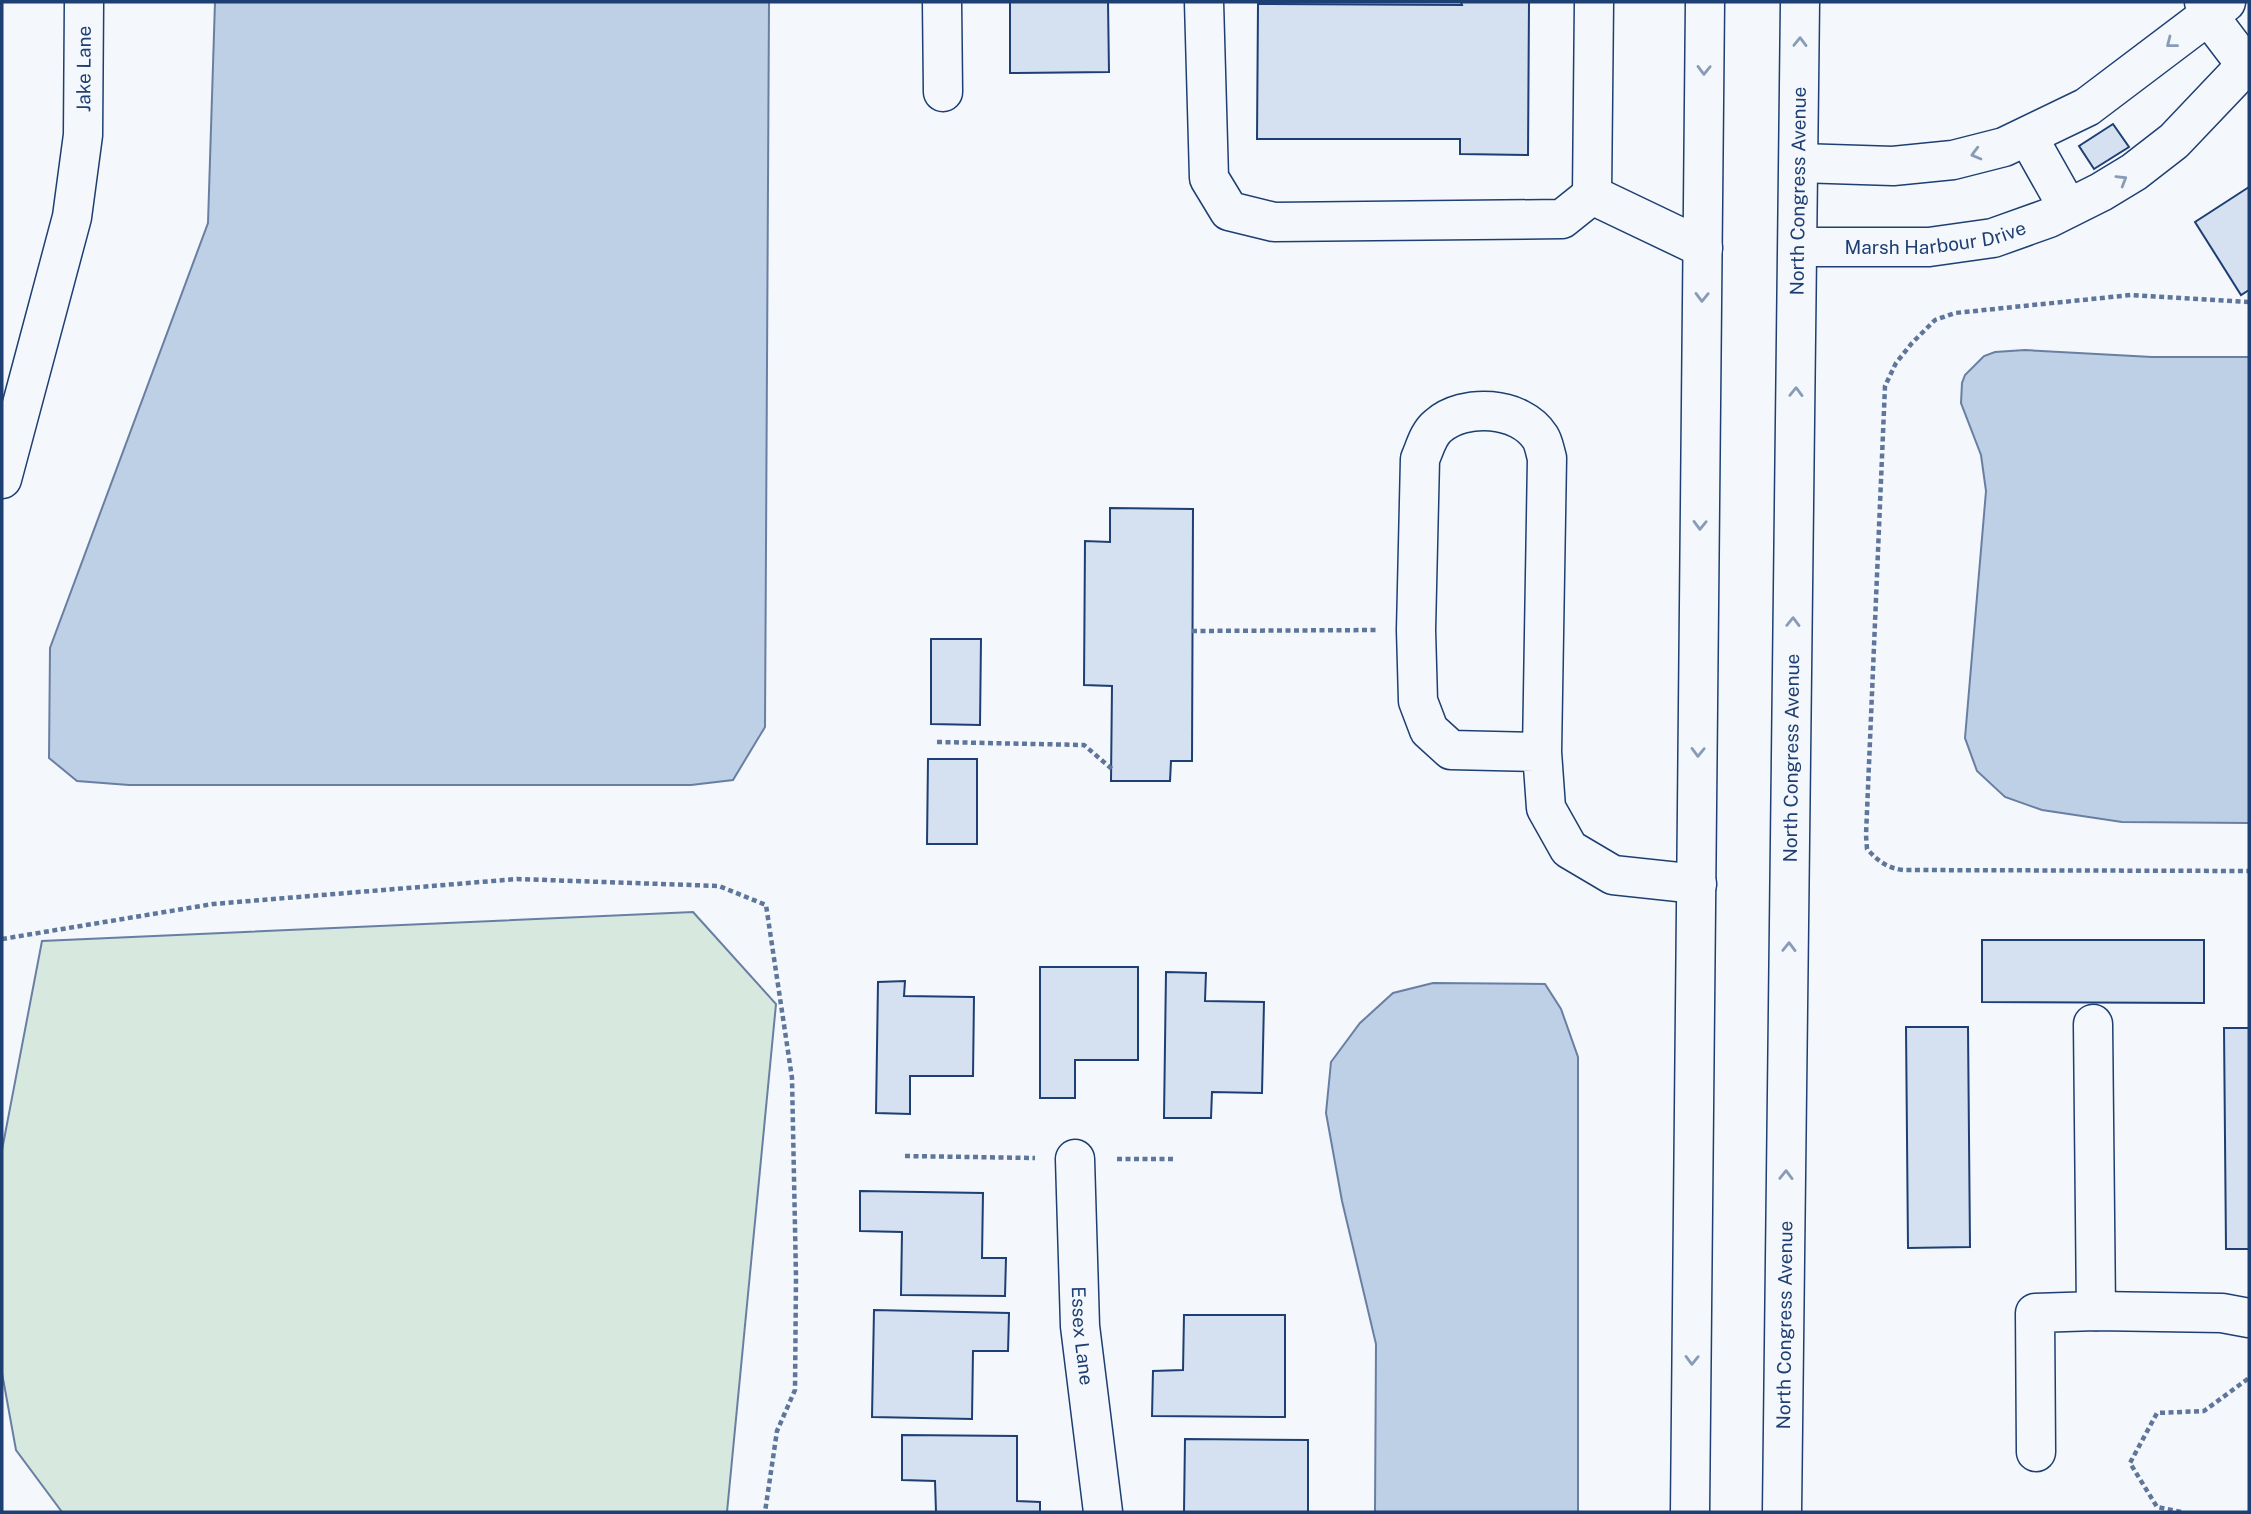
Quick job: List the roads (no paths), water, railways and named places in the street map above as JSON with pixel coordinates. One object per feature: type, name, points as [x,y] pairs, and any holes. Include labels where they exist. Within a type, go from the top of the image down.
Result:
[{"type":"street","name":"Jake Lane","points":[[2,479],[72,217],[83,135],[85,2]]},
{"type":"street","points":[[942,2],[943,92]]},
{"type":"street","points":[[1204,2],[1209,178],[1229,211],[1275,222],[1562,219],[1592,195]]},
{"type":"street","points":[[1592,195],[1594,2]]},
{"type":"street","points":[[1690,1512],[1705,2]]},
{"type":"street","name":"North Congress Avenue","points":[[1782,1512],[1800,2]]},
{"type":"street","name":"Marsh Harbour Drive","points":[[1798,247],[1929,247],[1993,238],[2049,218],[2134,172],[2174,141],[2248,64],[2213,6],[2087,107],[2004,147],[1953,160],[1893,166],[1799,163]]},
{"type":"street","points":[[2028,137],[2068,208]]},
{"type":"street","points":[[1592,195],[1703,248]]},
{"type":"street","points":[[1542,752],[1451,750],[1429,730],[1418,701],[1416,630],[1420,459],[1430,434],[1438,425],[1472,410],[1490,410],[1524,422],[1540,437],[1547,458],[1542,752],[1545,808],[1569,849],[1613,875],[1697,884]]},
{"type":"street","points":[[2094,1024],[2096,1311]]},
{"type":"street","name":"Essex Lane","points":[[1075,1159],[1080,1326],[1103,1512]]},
{"type":"street","points":[[2036,1452],[2035,1313],[2222,1313],[2249,1318]]},
{"type":"water","points":[[215,2],[769,2],[765,727],[733,780],[691,785],[129,785],[77,781],[49,758],[50,648],[208,223]]},
{"type":"water","points":[[2025,350],[2152,357],[2249,357],[2249,823],[2122,822],[2042,810],[2005,797],[1977,771],[1965,738],[1986,491],[1981,455],[1961,403],[1962,383],[1965,375],[1984,356],[1995,352]]},
{"type":"water","points":[[1433,983],[1545,984],[1561,1009],[1578,1057],[1578,1512],[1375,1512],[1376,1344],[1342,1201],[1326,1113],[1331,1062],[1360,1023],[1393,993]]}]
